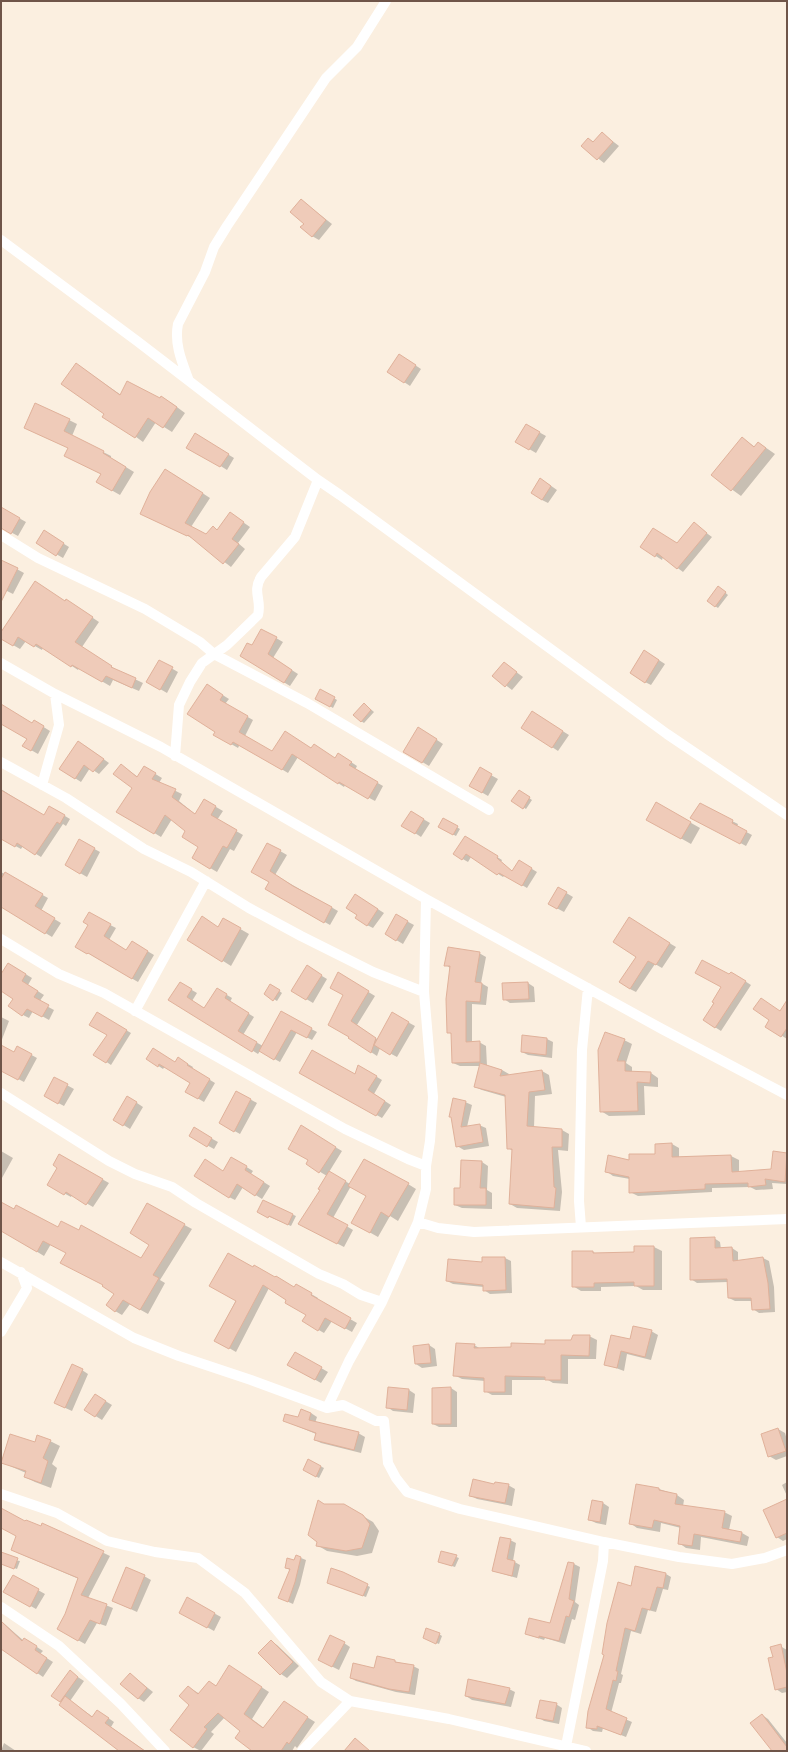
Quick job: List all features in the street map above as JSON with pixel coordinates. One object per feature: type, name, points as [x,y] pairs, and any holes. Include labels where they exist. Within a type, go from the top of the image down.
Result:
[{"type":"street","points":[[189,381],[179,355],[176,332],[178,324],[205,272],[214,247],[274,154],[326,78],[357,47],[386,1]]},
{"type":"street","points":[[1,240],[318,480],[668,734],[786,811]]},
{"type":"street","points":[[175,756],[179,705],[190,682],[202,663],[227,645],[258,615],[260,609],[256,592],[257,584],[261,577],[295,537],[318,480]]},
{"type":"street","points":[[1,535],[38,558],[145,609],[200,642],[214,654],[307,702],[489,810]]},
{"type":"street","points":[[1,662],[55,694],[161,746],[175,756],[426,899],[787,1095]]},
{"type":"street","points":[[42,785],[59,725],[55,694]]},
{"type":"street","points":[[1,762],[66,798],[144,849],[206,881],[249,908],[301,936],[379,974],[424,992]]},
{"type":"street","points":[[135,1011],[206,881]]},
{"type":"street","points":[[327,1408],[366,1328],[382,1302],[418,1222],[426,1189],[426,1166],[430,1141],[433,1097],[424,992],[426,899]]},
{"type":"street","points":[[1,939],[59,974],[104,993],[345,1129],[408,1160],[426,1166]]},
{"type":"street","points":[[581,1227],[579,1201],[582,1050],[588,988]]},
{"type":"street","points":[[1,1092],[109,1161],[135,1174],[172,1187],[196,1203],[319,1274],[343,1284],[361,1295],[382,1302]]},
{"type":"street","points":[[418,1222],[445,1229],[474,1232],[787,1219]]},
{"type":"street","points":[[1,1262],[21,1272],[134,1338],[179,1356],[251,1380],[327,1408],[344,1405],[376,1421],[384,1420],[388,1463],[396,1478],[408,1492],[460,1509],[604,1542],[678,1557],[732,1564],[766,1558],[787,1550]]},
{"type":"street","points":[[1,1332],[27,1288],[21,1272]]},
{"type":"street","points":[[1,1494],[56,1513],[107,1541],[155,1552],[198,1558],[245,1593],[321,1682],[350,1701],[449,1719],[586,1751]]},
{"type":"street","points":[[566,1746],[603,1561],[604,1542]]},
{"type":"street","points":[[1,1607],[59,1646],[121,1704],[164,1751]]},
{"type":"street","points":[[302,1751],[350,1701]]},
{"type":"building","points":[[602,132],[613,142],[597,160],[581,146],[588,138],[593,142]]},
{"type":"building","points":[[301,199],[326,220],[312,237],[300,227],[304,224],[290,212]]},
{"type":"building","points":[[399,354],[416,365],[404,383],[387,372]]},
{"type":"building","points":[[76,363],[120,395],[127,381],[160,398],[161,396],[177,407],[163,428],[148,418],[135,438],[102,417],[104,414],[61,384]]},
{"type":"building","points":[[35,403],[70,419],[64,431],[104,451],[103,453],[126,467],[112,491],[96,482],[101,474],[64,456],[68,448],[24,428]]},
{"type":"building","points":[[526,424],[540,432],[529,450],[515,442]]},
{"type":"building","points":[[195,433],[229,454],[220,467],[186,448]]},
{"type":"building","points":[[742,437],[754,447],[758,442],[766,448],[731,491],[711,475]]},
{"type":"building","points":[[165,469],[203,493],[185,523],[206,534],[213,526],[217,530],[230,512],[244,522],[232,539],[239,544],[223,564],[188,535],[187,536],[140,514],[150,492]]},
{"type":"building","points":[[540,478],[551,486],[542,500],[531,493]]},
{"type":"building","points":[[1,507],[20,518],[11,534],[1,528]]},
{"type":"building","points":[[694,522],[707,533],[677,569],[657,553],[655,557],[640,547],[653,528],[677,543]]},
{"type":"building","points":[[44,530],[64,543],[56,556],[36,543]]},
{"type":"building","points":[[1,560],[18,568],[1,602]]},
{"type":"building","points":[[35,581],[93,617],[75,642],[112,666],[111,667],[136,678],[132,688],[106,676],[102,682],[72,665],[71,667],[36,644],[34,647],[18,637],[13,646],[1,639],[1,632]]},
{"type":"building","points":[[718,586],[726,592],[715,607],[707,601]]},
{"type":"building","points":[[261,629],[277,637],[268,654],[292,670],[284,683],[240,656],[247,643],[252,645]]},
{"type":"building","points":[[644,650],[659,660],[645,683],[630,673]]},
{"type":"building","points":[[159,660],[173,667],[160,690],[146,682]]},
{"type":"building","points":[[504,662],[517,672],[505,687],[492,676]]},
{"type":"building","points":[[207,684],[223,695],[220,700],[248,716],[239,732],[272,751],[285,731],[311,748],[314,744],[335,758],[338,753],[352,762],[349,765],[378,782],[368,799],[339,782],[338,784],[292,754],[282,770],[233,742],[231,745],[213,735],[215,732],[187,714]]},
{"type":"building","points":[[320,689],[335,697],[330,707],[315,699]]},
{"type":"building","points":[[364,703],[371,710],[361,722],[353,715]]},
{"type":"building","points":[[1,704],[32,723],[34,720],[44,726],[31,751],[22,746],[27,739],[1,724]]},
{"type":"building","points":[[532,711],[563,731],[552,748],[521,728]]},
{"type":"building","points":[[418,727],[437,739],[422,763],[403,752]]},
{"type":"building","points":[[78,741],[104,759],[93,772],[84,765],[75,779],[59,769]]},
{"type":"building","points":[[121,764],[137,777],[144,766],[156,773],[152,779],[176,789],[172,797],[195,814],[204,799],[216,806],[211,815],[237,830],[227,848],[223,846],[210,869],[192,858],[198,847],[182,837],[185,831],[165,815],[154,834],[116,812],[132,788],[113,774]]},
{"type":"building","points":[[480,767],[492,774],[482,793],[469,786]]},
{"type":"building","points":[[1,790],[44,815],[49,806],[65,815],[60,824],[57,822],[35,855],[17,843],[15,847],[1,839]]},
{"type":"building","points":[[519,790],[530,797],[523,809],[511,801]]},
{"type":"building","points":[[656,802],[691,822],[681,839],[646,820]]},
{"type":"building","points":[[700,803],[733,820],[732,823],[747,831],[740,844],[690,818]]},
{"type":"building","points":[[411,811],[424,819],[415,834],[401,826]]},
{"type":"building","points":[[443,818],[458,826],[453,835],[438,827]]},
{"type":"building","points":[[465,836],[498,856],[497,858],[512,871],[519,860],[532,868],[522,886],[499,873],[497,875],[466,854],[462,860],[453,854]]},
{"type":"building","points":[[79,839],[95,848],[80,874],[65,865]]},
{"type":"building","points":[[267,843],[281,850],[270,871],[293,886],[332,907],[324,923],[265,889],[269,882],[251,872]]},
{"type":"building","points":[[5,872],[43,894],[35,906],[55,918],[45,934],[1,907],[1,879]]},
{"type":"building","points":[[558,887],[567,892],[557,909],[548,904]]},
{"type":"building","points":[[355,894],[378,909],[367,926],[355,918],[357,915],[346,908]]},
{"type":"building","points":[[89,912],[111,924],[104,936],[126,950],[132,941],[148,951],[132,979],[75,947],[88,925],[83,922]]},
{"type":"building","points":[[396,914],[408,921],[396,941],[385,934]]},
{"type":"building","points":[[202,916],[218,927],[223,918],[241,928],[222,962],[187,940]]},
{"type":"building","points":[[629,917],[670,943],[656,965],[648,961],[630,989],[619,982],[636,957],[613,942]]},
{"type":"building","points":[[448,947],[480,952],[475,982],[482,983],[480,1002],[466,1001],[466,1042],[480,1041],[480,1062],[452,1063],[451,1033],[447,1033],[446,999],[450,966],[444,966]]},
{"type":"building","points":[[702,960],[729,974],[731,972],[746,981],[715,1028],[703,1020],[714,1003],[712,1002],[721,987],[695,973]]},
{"type":"building","points":[[8,963],[26,974],[22,981],[38,991],[34,997],[49,1005],[42,1017],[27,1009],[22,1016],[8,1006],[13,999],[1,991],[1,974]]},
{"type":"building","points":[[307,965],[322,975],[306,1000],[291,991]]},
{"type":"building","points":[[338,972],[369,991],[351,1021],[376,1038],[371,1053],[348,1038],[349,1037],[328,1025],[343,995],[330,988]]},
{"type":"building","points":[[180,982],[192,989],[187,997],[204,1008],[217,988],[227,994],[225,998],[249,1013],[238,1031],[257,1042],[252,1052],[168,1000]]},
{"type":"building","points":[[528,982],[529,999],[503,1000],[502,983]]},
{"type":"building","points":[[270,984],[280,990],[273,1001],[264,994]]},
{"type":"building","points":[[761,998],[780,1011],[787,1000],[787,1028],[781,1037],[765,1027],[769,1020],[753,1009]]},
{"type":"building","points":[[281,1011],[312,1028],[307,1038],[291,1030],[274,1060],[259,1051]]},
{"type":"building","points":[[97,1012],[127,1030],[106,1063],[93,1055],[107,1035],[89,1025]]},
{"type":"building","points":[[392,1012],[409,1022],[390,1055],[374,1045]]},
{"type":"building","points":[[605,1032],[625,1039],[617,1061],[625,1061],[625,1071],[651,1072],[650,1083],[637,1082],[638,1111],[600,1112],[598,1050]]},
{"type":"building","points":[[522,1035],[547,1038],[546,1055],[521,1052]]},
{"type":"building","points":[[1,1045],[14,1052],[17,1046],[32,1054],[18,1080],[1,1071]]},
{"type":"building","points":[[153,1048],[175,1062],[178,1057],[188,1064],[187,1065],[210,1079],[198,1099],[185,1092],[190,1083],[159,1064],[158,1067],[146,1059]]},
{"type":"building","points":[[312,1050],[355,1074],[358,1065],[377,1076],[368,1090],[385,1101],[376,1116],[299,1073]]},
{"type":"building","points":[[480,1063],[502,1070],[500,1076],[542,1070],[545,1090],[529,1092],[527,1126],[562,1129],[562,1147],[552,1147],[554,1187],[556,1188],[554,1208],[509,1204],[512,1149],[507,1149],[505,1095],[474,1087]]},
{"type":"building","points":[[54,1077],[68,1084],[58,1104],[44,1096]]},
{"type":"building","points":[[236,1091],[251,1099],[234,1132],[219,1123]]},
{"type":"building","points":[[127,1096],[137,1102],[123,1126],[113,1120]]},
{"type":"building","points":[[453,1098],[466,1101],[461,1127],[480,1124],[483,1142],[456,1147],[451,1117],[449,1117]]},
{"type":"building","points":[[301,1125],[336,1147],[319,1173],[306,1164],[308,1160],[288,1149]]},
{"type":"building","points":[[194,1127],[212,1138],[207,1147],[189,1136]]},
{"type":"building","points":[[672,1143],[672,1157],[731,1155],[732,1172],[771,1169],[773,1151],[787,1153],[785,1182],[765,1179],[766,1185],[748,1187],[748,1183],[705,1184],[705,1189],[629,1193],[629,1177],[605,1172],[608,1155],[629,1160],[629,1154],[655,1154],[655,1144]]},
{"type":"building","points":[[59,1154],[103,1179],[86,1205],[66,1192],[64,1195],[47,1185],[57,1168],[53,1165]]},
{"type":"building","points":[[231,1157],[247,1166],[245,1170],[264,1182],[255,1196],[237,1184],[229,1198],[194,1176],[205,1159],[223,1171]]},
{"type":"building","points":[[364,1159],[409,1183],[389,1217],[381,1212],[370,1233],[351,1223],[366,1196],[348,1186]]},
{"type":"building","points":[[461,1160],[482,1161],[480,1188],[486,1188],[486,1205],[454,1205],[454,1188],[460,1188]]},
{"type":"building","points":[[329,1171],[346,1181],[327,1214],[348,1225],[337,1244],[298,1224],[320,1190],[318,1189]]},
{"type":"building","points":[[263,1200],[293,1214],[288,1225],[269,1216],[268,1218],[257,1212]]},
{"type":"building","points":[[1,1202],[14,1209],[16,1205],[58,1227],[61,1221],[79,1230],[81,1225],[141,1258],[149,1245],[130,1233],[147,1203],[185,1224],[153,1275],[159,1278],[140,1310],[123,1300],[115,1312],[106,1305],[114,1294],[102,1286],[103,1285],[60,1263],[66,1253],[43,1241],[37,1252],[1,1231]]},
{"type":"building","points":[[715,1237],[715,1248],[732,1247],[733,1261],[763,1257],[768,1283],[770,1309],[752,1310],[751,1298],[728,1298],[727,1279],[690,1280],[690,1238]]},
{"type":"building","points":[[634,1246],[654,1246],[654,1286],[634,1286],[634,1282],[594,1283],[594,1287],[572,1287],[572,1251],[593,1251],[593,1253],[634,1252]]},
{"type":"building","points":[[228,1253],[253,1267],[254,1265],[275,1277],[276,1276],[294,1287],[296,1284],[312,1293],[311,1295],[351,1318],[345,1329],[325,1318],[318,1331],[302,1321],[306,1315],[285,1303],[286,1300],[263,1285],[229,1349],[214,1341],[236,1301],[209,1286]]},
{"type":"building","points":[[482,1257],[505,1257],[506,1290],[483,1291],[483,1285],[446,1281],[448,1259],[482,1262]]},
{"type":"building","points":[[633,1326],[652,1330],[645,1357],[621,1351],[617,1368],[604,1365],[611,1335],[630,1339]]},
{"type":"building","points":[[573,1335],[590,1335],[589,1356],[561,1355],[561,1380],[545,1380],[545,1377],[505,1376],[505,1392],[484,1392],[484,1378],[453,1376],[456,1343],[475,1344],[474,1348],[511,1347],[511,1343],[545,1344],[545,1340],[571,1340]]},
{"type":"building","points":[[429,1344],[431,1363],[415,1364],[413,1346]]},
{"type":"building","points":[[295,1352],[322,1367],[315,1380],[287,1365]]},
{"type":"building","points":[[72,1364],[83,1369],[65,1408],[54,1403]]},
{"type":"building","points":[[388,1387],[409,1389],[407,1410],[386,1408]]},
{"type":"building","points":[[451,1387],[451,1424],[432,1424],[432,1388]]},
{"type":"building","points":[[95,1394],[106,1401],[95,1417],[84,1410]]},
{"type":"building","points":[[301,1409],[311,1413],[309,1420],[359,1432],[354,1450],[314,1440],[316,1433],[283,1421],[285,1414],[298,1417]]},
{"type":"building","points":[[778,1428],[786,1451],[768,1457],[761,1434]]},
{"type":"building","points":[[10,1434],[35,1442],[37,1435],[51,1440],[43,1458],[48,1461],[41,1483],[24,1477],[26,1471],[1,1463]]},
{"type":"building","points":[[308,1459],[321,1466],[316,1477],[303,1470]]},
{"type":"building","points":[[473,1479],[494,1484],[495,1482],[509,1484],[505,1503],[469,1496]]},
{"type":"building","points":[[636,1484],[659,1488],[659,1490],[677,1494],[675,1504],[725,1511],[722,1528],[742,1532],[740,1542],[694,1534],[692,1546],[678,1544],[680,1526],[654,1520],[652,1528],[629,1524]]},
{"type":"building","points":[[787,1499],[787,1533],[776,1538],[763,1510]]},
{"type":"building","points":[[318,1500],[324,1504],[344,1504],[363,1515],[370,1524],[362,1548],[346,1551],[316,1546],[317,1542],[308,1535]]},
{"type":"building","points":[[592,1500],[603,1502],[600,1522],[588,1520]]},
{"type":"building","points":[[1,1508],[25,1521],[26,1520],[41,1526],[42,1523],[104,1551],[81,1595],[107,1604],[100,1624],[90,1620],[78,1641],[57,1629],[65,1614],[78,1578],[11,1550],[16,1536],[1,1528]]},
{"type":"building","points":[[500,1537],[511,1539],[507,1559],[515,1561],[512,1576],[492,1571]]},
{"type":"building","points":[[441,1551],[457,1555],[452,1566],[438,1562]]},
{"type":"building","points":[[1,1552],[18,1558],[14,1569],[1,1564]]},
{"type":"building","points":[[296,1555],[301,1557],[288,1602],[278,1598],[290,1569],[285,1568],[287,1558],[294,1560]]},
{"type":"building","points":[[568,1562],[574,1563],[569,1599],[574,1601],[569,1617],[566,1616],[559,1641],[525,1634],[529,1618],[550,1623]]},
{"type":"building","points":[[635,1566],[666,1573],[663,1588],[657,1587],[650,1610],[642,1608],[635,1631],[625,1628],[616,1671],[618,1671],[616,1681],[613,1680],[606,1709],[627,1718],[621,1735],[597,1726],[597,1729],[586,1728],[588,1711],[604,1655],[602,1654],[607,1623],[618,1582],[631,1586]]},
{"type":"building","points":[[126,1567],[145,1575],[131,1609],[112,1601]]},
{"type":"building","points":[[331,1568],[368,1584],[363,1596],[327,1583]]},
{"type":"building","points":[[13,1575],[39,1589],[30,1607],[3,1592]]},
{"type":"building","points":[[187,1597],[215,1613],[207,1628],[179,1613]]},
{"type":"building","points":[[1,1621],[22,1641],[24,1638],[37,1646],[35,1650],[47,1658],[37,1674],[1,1649]]},
{"type":"building","points":[[426,1628],[440,1633],[436,1644],[423,1638]]},
{"type":"building","points":[[330,1635],[345,1642],[332,1667],[318,1660]]},
{"type":"building","points":[[271,1640],[293,1662],[280,1675],[258,1653]]},
{"type":"building","points":[[781,1644],[787,1673],[787,1687],[775,1690],[768,1658],[773,1657],[770,1647]]},
{"type":"building","points":[[377,1656],[395,1660],[395,1662],[414,1665],[409,1692],[389,1689],[350,1678],[353,1663],[374,1668]]},
{"type":"building","points":[[229,1665],[262,1687],[244,1714],[263,1728],[284,1701],[308,1717],[289,1744],[287,1742],[281,1751],[252,1751],[235,1738],[240,1731],[218,1713],[204,1727],[207,1729],[193,1748],[170,1730],[189,1705],[179,1696],[188,1686],[198,1694],[209,1681],[216,1686]]},
{"type":"building","points":[[70,1670],[78,1677],[60,1702],[51,1696]]},
{"type":"building","points":[[130,1673],[147,1688],[138,1699],[120,1684]]},
{"type":"building","points":[[468,1679],[510,1688],[505,1704],[465,1696]]},
{"type":"building","points":[[65,1696],[92,1717],[97,1710],[109,1718],[105,1723],[145,1751],[119,1751],[59,1705]]},
{"type":"building","points":[[540,1700],[557,1703],[553,1721],[536,1718]]},
{"type":"building","points":[[762,1714],[787,1747],[787,1751],[772,1751],[750,1723]]},
{"type":"building","points":[[355,1738],[370,1751],[344,1751]]}]
